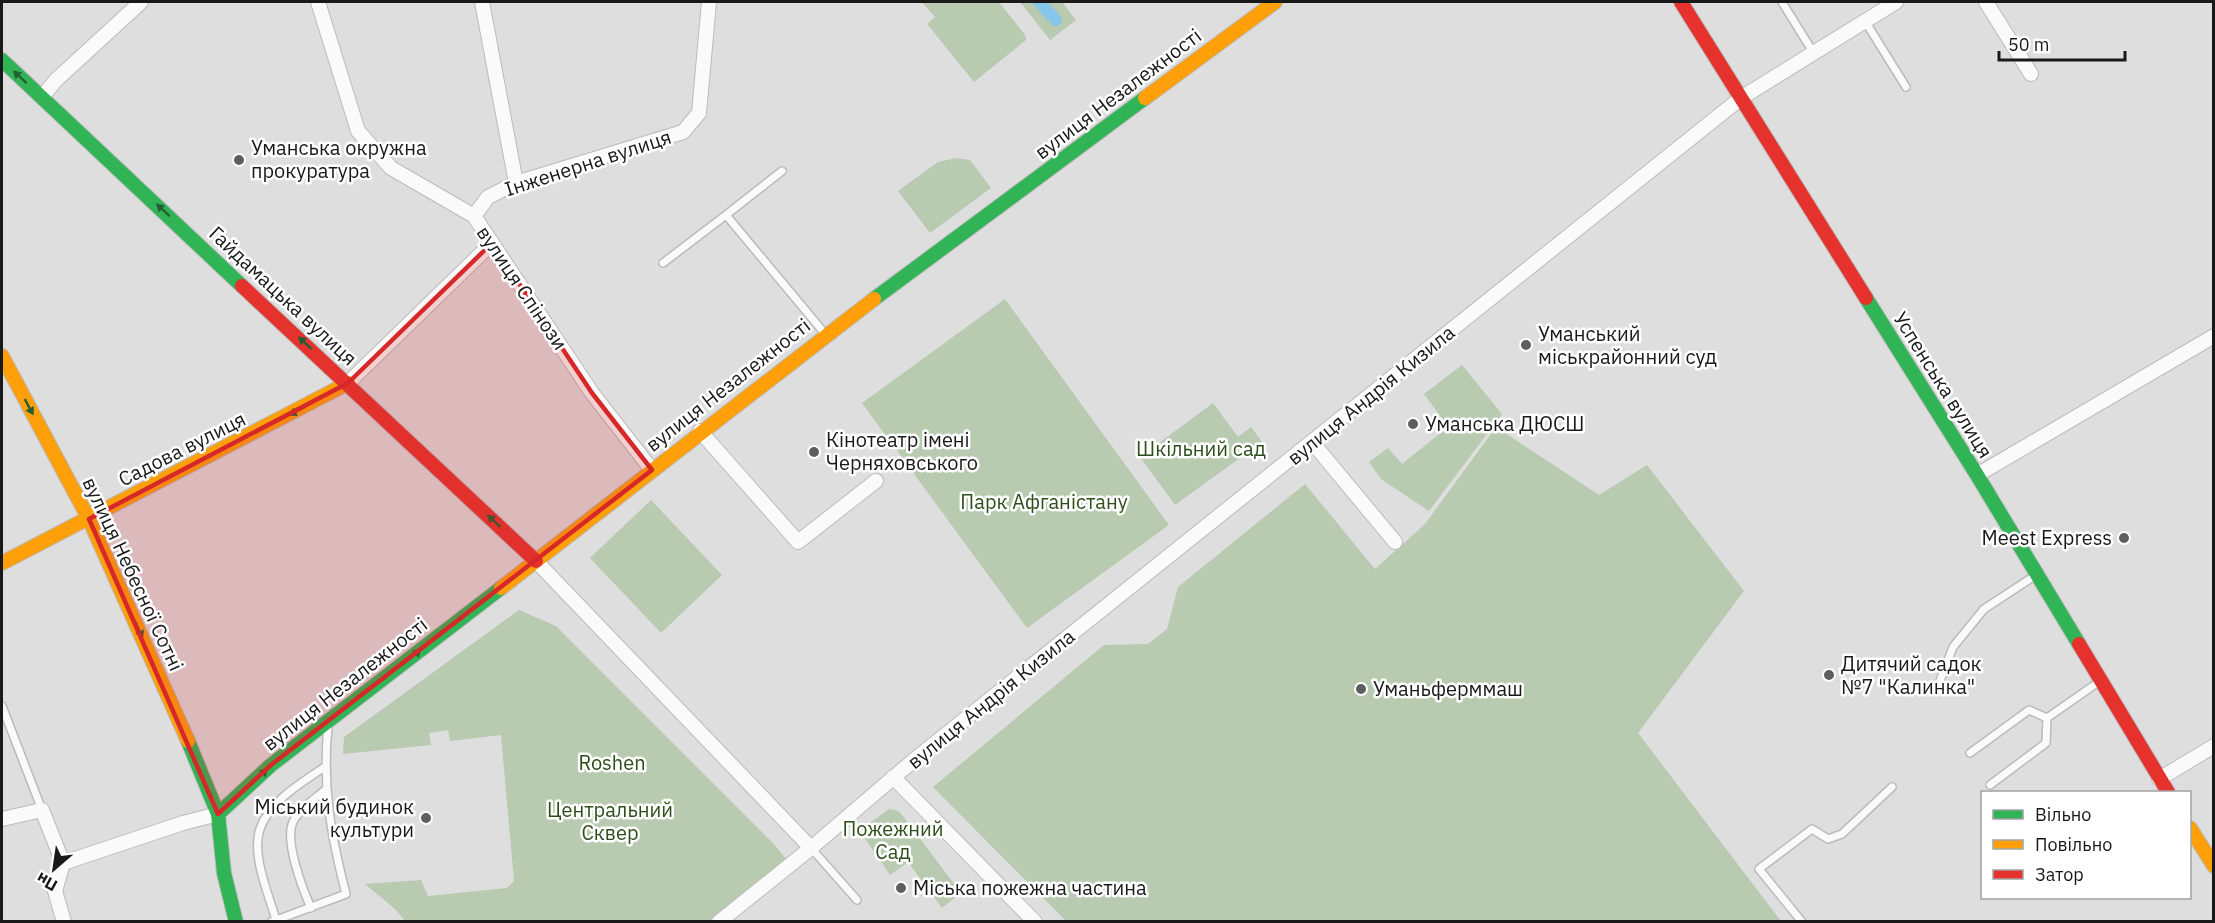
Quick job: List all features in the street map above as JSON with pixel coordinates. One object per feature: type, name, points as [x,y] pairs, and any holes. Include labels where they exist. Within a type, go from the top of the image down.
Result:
[{"type":"main road","name":"вулиця Незалежності","points":[[218,814],[271,765],[823,336],[1275,2]]},
{"type":"main road","name":"Успенська вулиця","points":[[1681,2],[1977,475],[2167,791]]},
{"type":"main road","name":"Гайдамацька вулиця","points":[[2,60],[536,561]]},
{"type":"main road","name":"вулиця Небесної Сотні","points":[[2,356],[89,519],[201,769],[218,814],[224,873],[236,921]]},
{"type":"main road","name":"Садова вулиця","points":[[2,563],[348,383]]},
{"type":"main road","points":[[2191,830],[2214,866]]},
{"type":"street","points":[[42,97],[56,80],[141,2]]},
{"type":"street","name":"вулиця Спінози","points":[[318,2],[358,131],[391,168],[474,216],[592,393],[652,470]]},
{"type":"street","points":[[482,2],[516,183]]},
{"type":"street","name":"Інженерна вулиця","points":[[474,216],[488,197],[516,183],[683,132],[699,112],[709,2]]},
{"type":"street","name":"вулиця Андрія Кизила","points":[[719,921],[811,848],[893,777],[1741,98],[1896,2]]},
{"type":"street","points":[[1986,2],[2031,74]]},
{"type":"street","points":[[348,383],[492,243]]},
{"type":"street","points":[[1977,475],[2214,336]]},
{"type":"street","points":[[700,431],[798,542],[876,481]]},
{"type":"street","points":[[1312,442],[1395,542]]},
{"type":"street","points":[[536,561],[811,848]]},
{"type":"street","points":[[2159,779],[2214,746]]},
{"type":"street","points":[[893,777],[1035,921]]},
{"type":"street","points":[[2,819],[42,810],[63,863],[55,891],[64,921]]},
{"type":"street","points":[[63,863],[218,814]]},
{"type":"lane","points":[[1782,2],[1813,52]]},
{"type":"lane","points":[[1865,21],[1906,87]]},
{"type":"lane","points":[[663,263],[782,171]]},
{"type":"lane","points":[[726,215],[821,328],[823,336]]},
{"type":"lane","points":[[1938,686],[1953,648],[1984,609],[2036,575]]},
{"type":"lane","points":[[2047,718],[2100,681]]},
{"type":"lane","points":[[2,706],[42,810]]},
{"type":"lane","points":[[1970,753],[2029,710],[2047,718]]},
{"type":"lane","points":[[1990,784],[2046,743],[2047,718]]},
{"type":"lane","points":[[326,766],[282,799],[272,809],[259,830],[258,846],[261,865],[274,921],[346,894],[328,813],[326,766],[329,721]]},
{"type":"lane","points":[[1802,921],[1759,869],[1812,829],[1828,839],[1842,834],[1892,787]]},
{"type":"lane","points":[[311,908],[297,869],[291,829],[297,817],[326,789]]},
{"type":"lane","points":[[811,848],[857,900]]},
{"type":"highlighted area","points":[[492,243],[592,393],[652,470],[271,765],[218,814],[89,519],[348,383]]},
{"type":"green space","points":[[922,2],[999,2],[1025,35],[1026,40],[974,82],[927,24],[935,17]]},
{"type":"green space","points":[[1020,2],[1062,2],[1076,20],[1050,40]]},
{"type":"green space","points":[[956,158],[970,160],[991,188],[930,233],[898,191],[938,162]]},
{"type":"green space","name":"Парк Афганістану","points":[[1005,299],[1169,525],[1027,628],[862,403]]},
{"type":"green space","points":[[1462,365],[1502,414],[1429,511],[1381,479],[1369,462],[1388,448],[1402,464],[1448,427],[1424,394]]},
{"type":"green space","name":"Шкільний сад","points":[[1213,403],[1238,437],[1251,427],[1262,442],[1175,505],[1140,457]]},
{"type":"green space","name":"Уманьферммаш","points":[[1496,427],[1599,495],[1647,465],[1744,591],[1638,733],[1781,921],[1066,921],[933,787],[1104,645],[1148,644],[1167,629],[1178,587],[1305,484],[1375,569],[1425,524]]},
{"type":"green space","points":[[651,500],[722,575],[661,633],[590,558]]},
{"type":"green space","name":"Центральний Сквер","points":[[519,610],[556,626],[774,844],[786,859],[709,921],[405,921],[395,909],[365,884],[421,880],[428,896],[507,888],[514,881],[501,735],[450,741],[448,730],[429,733],[431,745],[343,754],[344,737]]},
{"type":"green space","name":"Пожежний Сад","points":[[889,809],[898,811],[903,816],[961,893],[942,908],[908,862],[890,875],[864,837],[867,825]]},
{"type":"water","points":[[1031,2],[1048,2],[1062,18],[1061,23],[1053,26]]},
{"type":"traffic: fast","points":[[2,60],[242,286]]},
{"type":"traffic: fast","points":[[874,299],[1145,98]]},
{"type":"traffic: fast","points":[[1866,298],[2079,644]]},
{"type":"traffic: fast","points":[[218,814],[271,765],[501,588]]},
{"type":"traffic: fast","points":[[188,741],[218,814],[224,873],[236,922]]},
{"type":"traffic: slow","points":[[1145,98],[1275,2]]},
{"type":"traffic: slow","points":[[501,588],[874,299]]},
{"type":"traffic: slow","points":[[2,356],[89,519],[188,741]]},
{"type":"traffic: slow","points":[[2,563],[348,383]]},
{"type":"traffic: slow","points":[[2191,830],[2214,866]]},
{"type":"traffic: jam","points":[[1681,2],[1866,298]]},
{"type":"traffic: jam","points":[[242,286],[536,561]]},
{"type":"traffic: jam","points":[[2079,644],[2167,791]]},
{"type":"place","name":"Уманська окружна прокуратура","points":[[239,160]]},
{"type":"place","name":"Уманський міськрайонний суд","points":[[1526,345]]},
{"type":"place","name":"Уманська ДЮСШ","points":[[1413,424]]},
{"type":"place","name":"Кінотеатр імені Черняховського","points":[[814,452]]},
{"type":"place","name":"Meest Express","points":[[2124,538]]},
{"type":"place","name":"Дитячий садок №7 \"Калинка\"","points":[[1829,675]]},
{"type":"place","name":"Уманьферммаш","points":[[1361,689]]},
{"type":"place","name":"Міський будинок культури","points":[[426,818]]},
{"type":"place","name":"Міська пожежна частина","points":[[901,888]]},
{"type":"park label","name":"Roshen","points":[[612,763]]}]
